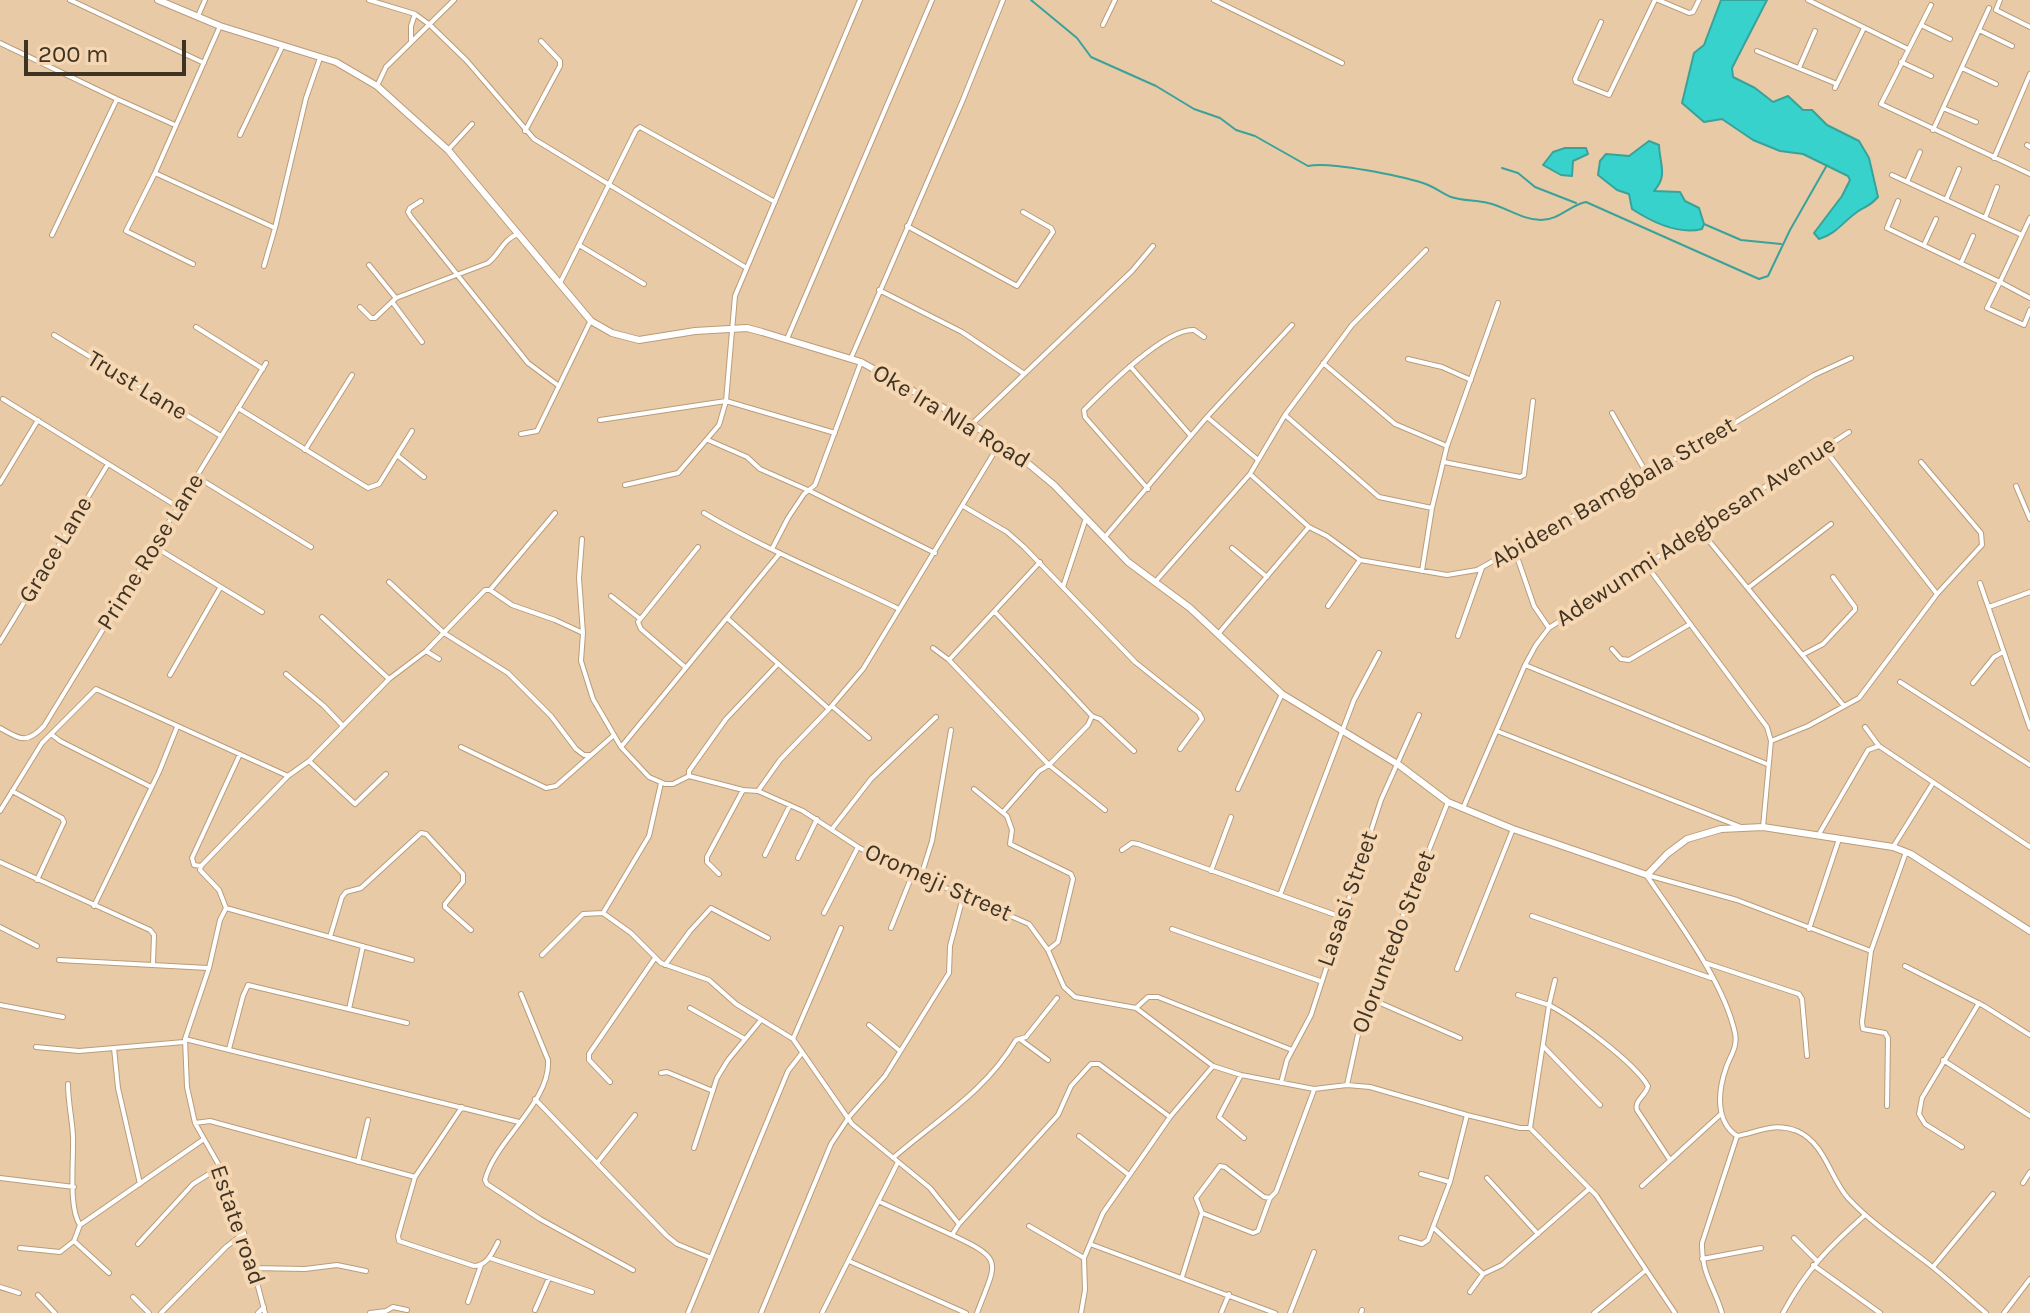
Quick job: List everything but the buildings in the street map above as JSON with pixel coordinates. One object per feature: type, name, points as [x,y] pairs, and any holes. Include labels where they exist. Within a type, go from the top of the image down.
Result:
[{"type":"street","points":[[70,0],[204,63]]},
{"type":"street","name":"Oke Ira Nla Road","points":[[158,0],[220,26],[352,70],[377,86],[448,150],[591,321],[612,333],[639,340],[695,331],[747,328],[861,362],[972,424],[1036,469],[1128,562],[1190,608],[1282,694],[1399,765],[1448,802],[1513,829],[1647,875]]},
{"type":"street","points":[[198,16],[205,0]]},
{"type":"street","points":[[369,0],[415,14],[430,25],[467,61],[534,139],[745,267]]},
{"type":"street","points":[[377,86],[386,67],[454,0]]},
{"type":"street","points":[[625,485],[678,473],[719,425],[726,401],[733,331],[731,312],[745,267],[860,0]]},
{"type":"street","points":[[787,339],[932,0]]},
{"type":"street","points":[[851,358],[1003,0]]},
{"type":"street","points":[[1103,25],[1115,0]]},
{"type":"street","points":[[1214,0],[1342,63]]},
{"type":"street","points":[[1601,22],[1575,81],[1609,95],[1657,0],[1689,13],[1693,12],[1699,0]]},
{"type":"street","points":[[1808,0],[1908,49]]},
{"type":"street","points":[[2000,0],[1996,10],[2030,27]]},
{"type":"street","points":[[1931,5],[1881,104],[2030,174]]},
{"type":"street","points":[[1933,130],[1989,8]]},
{"type":"street","points":[[411,41],[415,14]]},
{"type":"street","points":[[1921,25],[1950,39]]},
{"type":"street","points":[[193,264],[126,231],[220,26]]},
{"type":"street","points":[[1757,51],[1836,86],[1864,28]]},
{"type":"street","points":[[1979,30],[2012,46]]},
{"type":"street","points":[[1799,68],[1815,31]]},
{"type":"street","points":[[525,131],[560,66],[560,61],[541,41]]},
{"type":"street","points":[[0,43],[175,125]]},
{"type":"street","points":[[240,135],[282,47]]},
{"type":"street","points":[[264,266],[320,58]]},
{"type":"street","points":[[1901,62],[1931,76]]},
{"type":"street","points":[[1962,68],[1996,84]]},
{"type":"street","points":[[1994,158],[2030,74]]},
{"type":"street","points":[[52,235],[117,99]]},
{"type":"street","points":[[1943,108],[1976,122]]},
{"type":"street","points":[[448,150],[472,124]]},
{"type":"street","points":[[560,284],[608,183],[640,127],[775,202]]},
{"type":"street","points":[[1907,182],[1920,152]]},
{"type":"street","points":[[1946,200],[1959,169]]},
{"type":"street","points":[[155,173],[275,228]]},
{"type":"street","points":[[1892,175],[2022,235]]},
{"type":"street","points":[[1985,218],[1997,187]]},
{"type":"street","points":[[421,201],[408,212],[528,363],[559,386]]},
{"type":"street","points":[[1898,201],[1886,227],[2030,298]]},
{"type":"street","points":[[907,226],[1017,286],[1053,232],[1023,212]]},
{"type":"street","points":[[2030,218],[1987,308],[2024,325],[2030,310]]},
{"type":"street","points":[[1924,245],[1936,219]]},
{"type":"street","points":[[360,307],[373,319],[394,299],[488,263],[507,240],[518,234]]},
{"type":"street","points":[[1961,263],[1973,236]]},
{"type":"street","points":[[579,245],[644,284]]},
{"type":"street","points":[[972,424],[1132,271],[1153,246]]},
{"type":"street","points":[[1154,583],[1250,474],[1285,415],[1352,325],[1426,250]]},
{"type":"street","points":[[369,265],[394,299],[393,305],[422,342]]},
{"type":"street","points":[[879,290],[962,332],[1023,373]]},
{"type":"street","points":[[1422,571],[1432,508],[1447,446],[1498,303]]},
{"type":"street","points":[[521,434],[537,431],[591,321]]},
{"type":"street","points":[[1104,538],[1207,417],[1292,325]]},
{"type":"street","name":"Prime Rose Lane","points":[[0,728],[20,738],[32,738],[44,726],[265,366],[196,327]]},
{"type":"street","points":[[1148,489],[1083,413],[1130,366],[1178,332],[1194,330],[1204,337]]},
{"type":"street","name":"Trust Lane","points":[[54,335],[221,436]]},
{"type":"street","name":"Abideen Bamgbala Street","points":[[1250,474],[1309,527],[1360,560],[1447,575],[1482,568],[1515,551],[1531,538],[1647,474],[1814,375],[1851,358]]},
{"type":"street","points":[[1408,359],[1442,367],[1471,380]]},
{"type":"street","points":[[772,549],[804,494],[815,485],[861,362]]},
{"type":"street","points":[[1323,363],[1395,424],[1447,446]]},
{"type":"street","points":[[1130,366],[1192,437]]},
{"type":"street","points":[[305,450],[352,375]]},
{"type":"street","points":[[3,399],[178,507]]},
{"type":"street","points":[[600,420],[726,401],[835,433]]},
{"type":"street","points":[[1443,462],[1520,477],[1524,475],[1533,401]]},
{"type":"street","points":[[238,408],[368,488],[379,484],[412,431]]},
{"type":"street","points":[[1612,413],[1647,474]]},
{"type":"street","points":[[1285,415],[1379,497],[1432,508]]},
{"type":"street","points":[[1207,417],[1257,459]]},
{"type":"street","points":[[0,483],[38,420]]},
{"type":"street","name":"Adewunmi Adegbesan Avenue","points":[[1463,808],[1525,665],[1549,628],[1849,432]]},
{"type":"street","points":[[708,440],[747,457],[760,469],[935,553]]},
{"type":"street","points":[[758,791],[780,760],[863,669],[1000,443]]},
{"type":"street","points":[[1825,450],[1937,594]]},
{"type":"street","points":[[398,456],[424,477]]},
{"type":"street","points":[[1771,741],[1808,726],[1859,698],[1937,594],[1982,545],[1983,538],[1921,462]]},
{"type":"street","name":"Grace Lane","points":[[0,642],[108,464]]},
{"type":"street","points":[[197,477],[311,547]]},
{"type":"street","points":[[2016,486],[2030,519]]},
{"type":"street","points":[[963,506],[1007,532],[1040,562],[1135,662],[1199,713],[1202,719],[1180,749]]},
{"type":"street","points":[[490,590],[555,513]]},
{"type":"street","points":[[704,513],[899,609]]},
{"type":"street","points":[[1063,587],[1085,521]]},
{"type":"street","points":[[1748,588],[1831,524]]},
{"type":"street","points":[[1219,633],[1309,527]]},
{"type":"street","points":[[1701,531],[1844,706]]},
{"type":"street","points":[[582,539],[579,578],[583,633],[581,661],[593,699],[621,747],[649,777],[661,783],[649,836],[603,913]]},
{"type":"street","points":[[154,546],[262,612]]},
{"type":"street","points":[[685,667],[638,626],[639,618],[698,547]]},
{"type":"street","points":[[1232,548],[1267,577]]},
{"type":"street","points":[[1515,551],[1534,606],[1549,628]]},
{"type":"street","points":[[621,747],[780,553]]},
{"type":"street","points":[[1328,606],[1360,560]]},
{"type":"street","points":[[949,660],[1040,562]]},
{"type":"street","points":[[1647,566],[1767,727],[1771,741],[1763,827]]},
{"type":"street","points":[[1458,636],[1482,568]]},
{"type":"street","points":[[1804,654],[1823,644],[1855,610],[1833,577]]},
{"type":"street","points":[[389,582],[444,633],[508,673],[551,716],[576,749],[590,755]]},
{"type":"street","points":[[1980,583],[2030,728]]},
{"type":"street","points":[[170,675],[220,588]]},
{"type":"street","points":[[412,960],[226,908],[219,890],[200,870],[201,866],[288,776],[309,761],[389,679],[426,651],[485,590],[490,590],[512,605],[583,633]]},
{"type":"street","points":[[1989,607],[2030,592]]},
{"type":"street","points":[[611,596],[639,618]]},
{"type":"street","points":[[995,612],[1092,716],[1100,719],[1134,751]]},
{"type":"street","points":[[322,617],[389,679]]},
{"type":"street","points":[[726,618],[869,738]]},
{"type":"street","points":[[1612,649],[1621,659],[1629,660],[1690,624]]},
{"type":"street","points":[[933,648],[949,660],[1049,765],[1105,810]]},
{"type":"street","points":[[426,651],[439,659]]},
{"type":"street","points":[[1973,683],[1994,657],[2003,652]]},
{"type":"street","points":[[1280,895],[1354,700],[1379,653]]},
{"type":"street","points":[[689,776],[689,771],[726,719],[778,664]]},
{"type":"street","points":[[1525,665],[1767,764]]},
{"type":"street","points":[[286,674],[343,726]]},
{"type":"street","points":[[1900,682],[2030,765]]},
{"type":"street","points":[[0,811],[42,743],[98,688],[288,776]]},
{"type":"street","points":[[1238,789],[1282,694]]},
{"type":"street","name":"Lasasi Street","points":[[1281,1083],[1286,1062],[1311,1015],[1381,800],[1419,715]]},
{"type":"street","points":[[1004,811],[1039,771],[1049,765],[1088,725],[1092,716]]},
{"type":"street","points":[[832,829],[871,779],[936,717]]},
{"type":"street","points":[[94,906],[178,726]]},
{"type":"street","points":[[1865,727],[1879,746],[2030,847]]},
{"type":"street","points":[[921,876],[932,841],[951,730]]},
{"type":"street","points":[[1497,731],[1743,828]]},
{"type":"street","points":[[51,733],[60,741],[151,787]]},
{"type":"street","points":[[461,747],[546,788],[556,786],[614,735]]},
{"type":"street","points":[[1817,836],[1868,750],[1879,746]]},
{"type":"street","points":[[201,866],[194,865],[192,858],[240,753]]},
{"type":"street","points":[[309,761],[355,804],[386,774]]},
{"type":"street","name":"Oromeji Street","points":[[661,783],[673,784],[689,776],[758,791],[817,819],[858,847],[963,897],[1029,924],[1048,950],[1064,987],[1075,997],[1136,1008],[1213,1066],[1241,1075],[1314,1089],[1347,1085],[1370,1087],[1467,1115],[1530,1128]]},
{"type":"street","points":[[1893,847],[1933,783]]},
{"type":"street","points":[[974,789],[1004,811],[1011,825],[1010,844],[1067,870],[1073,879],[1058,942],[1048,950]]},
{"type":"street","points":[[719,874],[707,862],[707,857],[743,790]]},
{"type":"street","points":[[12,791],[62,818],[64,822],[37,880]]},
{"type":"street","name":"Oloruntedo Street","points":[[1347,1085],[1354,1046],[1448,802]]},
{"type":"street","points":[[765,855],[790,805]]},
{"type":"street","points":[[1211,871],[1231,817]]},
{"type":"street","points":[[798,858],[817,819]]},
{"type":"street","points":[[1647,875],[1667,854],[1703,832],[1763,827],[1893,847],[1906,852],[2030,931]]},
{"type":"street","points":[[1457,969],[1513,829]]},
{"type":"street","points":[[330,937],[346,892],[361,888],[421,833],[426,834],[463,874],[463,882],[445,907],[471,930]]},
{"type":"street","points":[[1809,929],[1839,839]]},
{"type":"street","points":[[1122,850],[1132,843],[1138,844],[1344,918]]},
{"type":"street","points":[[824,913],[858,847]]},
{"type":"street","points":[[1887,1106],[1888,1038],[1885,1033],[1863,1029],[1862,1022],[1871,951],[1906,852]]},
{"type":"street","points":[[0,862],[150,930],[154,935],[153,964]]},
{"type":"street","points":[[891,928],[913,873]]},
{"type":"street","points":[[1647,875],[1737,900],[1871,951]]},
{"type":"street","points":[[1647,875],[1705,963],[1728,1011],[1736,1035],[1734,1051],[1723,1081],[1721,1114],[1727,1130],[1737,1136]]},
{"type":"street","points":[[761,1313],[831,1144],[849,1117],[885,1076],[949,973],[950,946],[963,897]]},
{"type":"street","name":"Estate road","points":[[226,908],[184,1040],[187,1087],[195,1123],[220,1167],[244,1233],[264,1310]]},
{"type":"street","points":[[665,965],[711,908],[768,938]]},
{"type":"street","points":[[542,955],[583,914],[603,913],[631,933],[665,965],[709,980],[736,1004],[793,1039],[852,1124],[930,1188],[959,1224]]},
{"type":"street","points":[[1532,916],[1711,978]]},
{"type":"street","points":[[0,927],[37,946]]},
{"type":"street","points":[[793,1039],[841,928]]},
{"type":"street","points":[[1172,929],[1320,981]]},
{"type":"street","points":[[349,1009],[363,946]]},
{"type":"street","points":[[610,1082],[589,1060],[589,1054],[656,958]]},
{"type":"street","points":[[59,960],[209,968]]},
{"type":"street","points":[[1705,963],[1799,994],[1807,1056]]},
{"type":"street","points":[[1905,966],[1979,1003],[2030,1035]]},
{"type":"street","points":[[1555,980],[1530,1128],[1596,1195],[1675,1313]]},
{"type":"street","points":[[229,1049],[248,985],[407,1023]]},
{"type":"street","points":[[521,994],[548,1060],[546,1077],[485,1180],[540,1219],[633,1270]]},
{"type":"street","points":[[1518,995],[1549,1005],[1621,1058],[1645,1081],[1648,1086],[1638,1100],[1637,1110],[1670,1160]]},
{"type":"street","points":[[1136,1008],[1148,997],[1158,997],[1292,1050]]},
{"type":"street","points":[[822,1313],[895,1160],[972,1096],[1019,1038],[1026,1037],[1057,998]]},
{"type":"street","points":[[1371,999],[1460,1038]]},
{"type":"street","points":[[1962,1147],[1925,1124],[1919,1114],[1922,1098],[1979,1003]]},
{"type":"street","points":[[0,1005],[63,1017]]},
{"type":"street","points":[[690,1008],[745,1039]]},
{"type":"street","points":[[694,1148],[713,1091],[728,1060],[761,1020]]},
{"type":"street","points":[[869,1025],[900,1051]]},
{"type":"street","points":[[1019,1038],[1048,1060]]},
{"type":"street","points":[[36,1047],[79,1051],[184,1040],[519,1122]]},
{"type":"street","points":[[1543,1045],[1600,1105]]},
{"type":"street","points":[[114,1048],[118,1088],[140,1184]]},
{"type":"street","points":[[688,1313],[788,1071],[802,1053]]},
{"type":"street","points":[[1943,1060],[2030,1116]]},
{"type":"street","points":[[952,1235],[1058,1115],[1071,1086],[1091,1064],[1095,1063],[1170,1117]]},
{"type":"street","points":[[1081,1313],[1085,1290],[1084,1258],[1103,1213],[1170,1117],[1213,1066]]},
{"type":"street","points":[[661,1073],[667,1072],[713,1091]]},
{"type":"street","points":[[1241,1075],[1219,1117],[1244,1138]]},
{"type":"street","points":[[68,1084],[75,1212],[80,1225]]},
{"type":"street","points":[[1202,1213],[1256,1233],[1270,1198],[1276,1192],[1314,1089]]},
{"type":"street","points":[[535,1099],[667,1236],[677,1244],[709,1257]]},
{"type":"street","points":[[462,1107],[415,1177],[399,1241],[474,1266],[490,1258],[498,1242]]},
{"type":"street","points":[[1642,1186],[1721,1114]]},
{"type":"street","points":[[597,1163],[635,1115]]},
{"type":"street","points":[[1401,1238],[1422,1244],[1428,1240],[1450,1182],[1467,1115]]},
{"type":"street","points":[[358,1162],[368,1120]]},
{"type":"street","points":[[195,1123],[210,1121],[415,1177]]},
{"type":"street","points":[[1737,1136],[1760,1128],[1781,1128],[1798,1132],[1814,1142],[1845,1195],[1865,1215],[1986,1313]]},
{"type":"street","points":[[1079,1136],[1129,1175]]},
{"type":"street","points":[[1722,1313],[1706,1276],[1702,1243],[1737,1136]]},
{"type":"street","points":[[20,1248],[60,1252],[74,1241],[80,1225],[204,1139]]},
{"type":"street","points":[[1182,1277],[1202,1213],[1196,1198],[1223,1166],[1264,1197],[1270,1198]]},
{"type":"street","points":[[138,1244],[193,1184],[220,1167]]},
{"type":"street","points":[[2023,1183],[2030,1172]]},
{"type":"street","points":[[1421,1174],[1450,1182]]},
{"type":"street","points":[[0,1178],[74,1187]]},
{"type":"street","points":[[1487,1178],[1538,1234]]},
{"type":"street","points":[[1470,1292],[1483,1274],[1502,1265],[1589,1189]]},
{"type":"street","points":[[1933,1267],[1993,1194]]},
{"type":"street","points":[[878,1201],[985,1250],[993,1269],[977,1313]]},
{"type":"street","points":[[1783,1313],[1814,1263],[1865,1215]]},
{"type":"street","points":[[1029,1226],[1084,1258]]},
{"type":"street","points":[[1434,1228],[1483,1274]]},
{"type":"street","points":[[161,1313],[226,1247],[244,1233]]},
{"type":"street","points":[[1794,1238],[1814,1263],[1880,1313]]},
{"type":"street","points":[[74,1241],[109,1273]]},
{"type":"street","points":[[1090,1244],[1275,1313]]},
{"type":"street","points":[[1702,1259],[1761,1248]]},
{"type":"street","points":[[1290,1313],[1314,1252]]},
{"type":"street","points":[[490,1258],[592,1292]]},
{"type":"street","points":[[849,1261],[966,1313]]},
{"type":"street","points":[[253,1268],[305,1269],[337,1265],[366,1271]]},
{"type":"street","points":[[468,1302],[481,1265]]},
{"type":"street","points":[[1594,1313],[1645,1271]]},
{"type":"street","points":[[535,1310],[549,1278]]},
{"type":"street","points":[[2004,1313],[2030,1279]]},
{"type":"street","points":[[0,1287],[19,1293]]},
{"type":"street","points":[[1221,1313],[1229,1294]]},
{"type":"street","points":[[38,1295],[55,1313]]},
{"type":"street","points":[[133,1297],[149,1313]]},
{"type":"street","points":[[370,1313],[393,1307],[407,1310]]},
{"type":"street","points":[[258,1313],[264,1310]]},
{"type":"water","points":[[1721,0],[1767,0],[1732,68],[1733,77],[1773,102],[1788,96],[1803,110],[1812,110],[1827,125],[1859,141],[1869,158],[1878,197],[1825,237],[1819,239],[1814,233],[1842,196],[1850,180],[1848,176],[1803,154],[1780,151],[1753,140],[1722,119],[1704,122],[1682,103],[1694,53],[1704,45]]},
{"type":"water","points":[[1649,141],[1659,145],[1662,170],[1661,180],[1654,191],[1680,192],[1685,201],[1699,208],[1704,224],[1702,229],[1675,229],[1648,218],[1632,209],[1629,194],[1617,190],[1598,175],[1600,161],[1606,154],[1629,156]]},
{"type":"water","points":[[1565,148],[1586,148],[1588,154],[1573,161],[1572,176],[1561,175],[1543,165],[1553,152]]},
{"type":"waterway","points":[[1031,0],[1077,38],[1091,57],[1156,86],[1194,109],[1220,118],[1236,130],[1255,136],[1308,166],[1348,167],[1399,177],[1427,184],[1451,197],[1488,203],[1541,220],[1553,218],[1586,202],[1759,279],[1768,276],[1827,165]]},
{"type":"waterway","points":[[1502,168],[1518,173],[1535,187],[1576,203]]},
{"type":"waterway","points":[[1704,224],[1741,240],[1781,244]]}]
